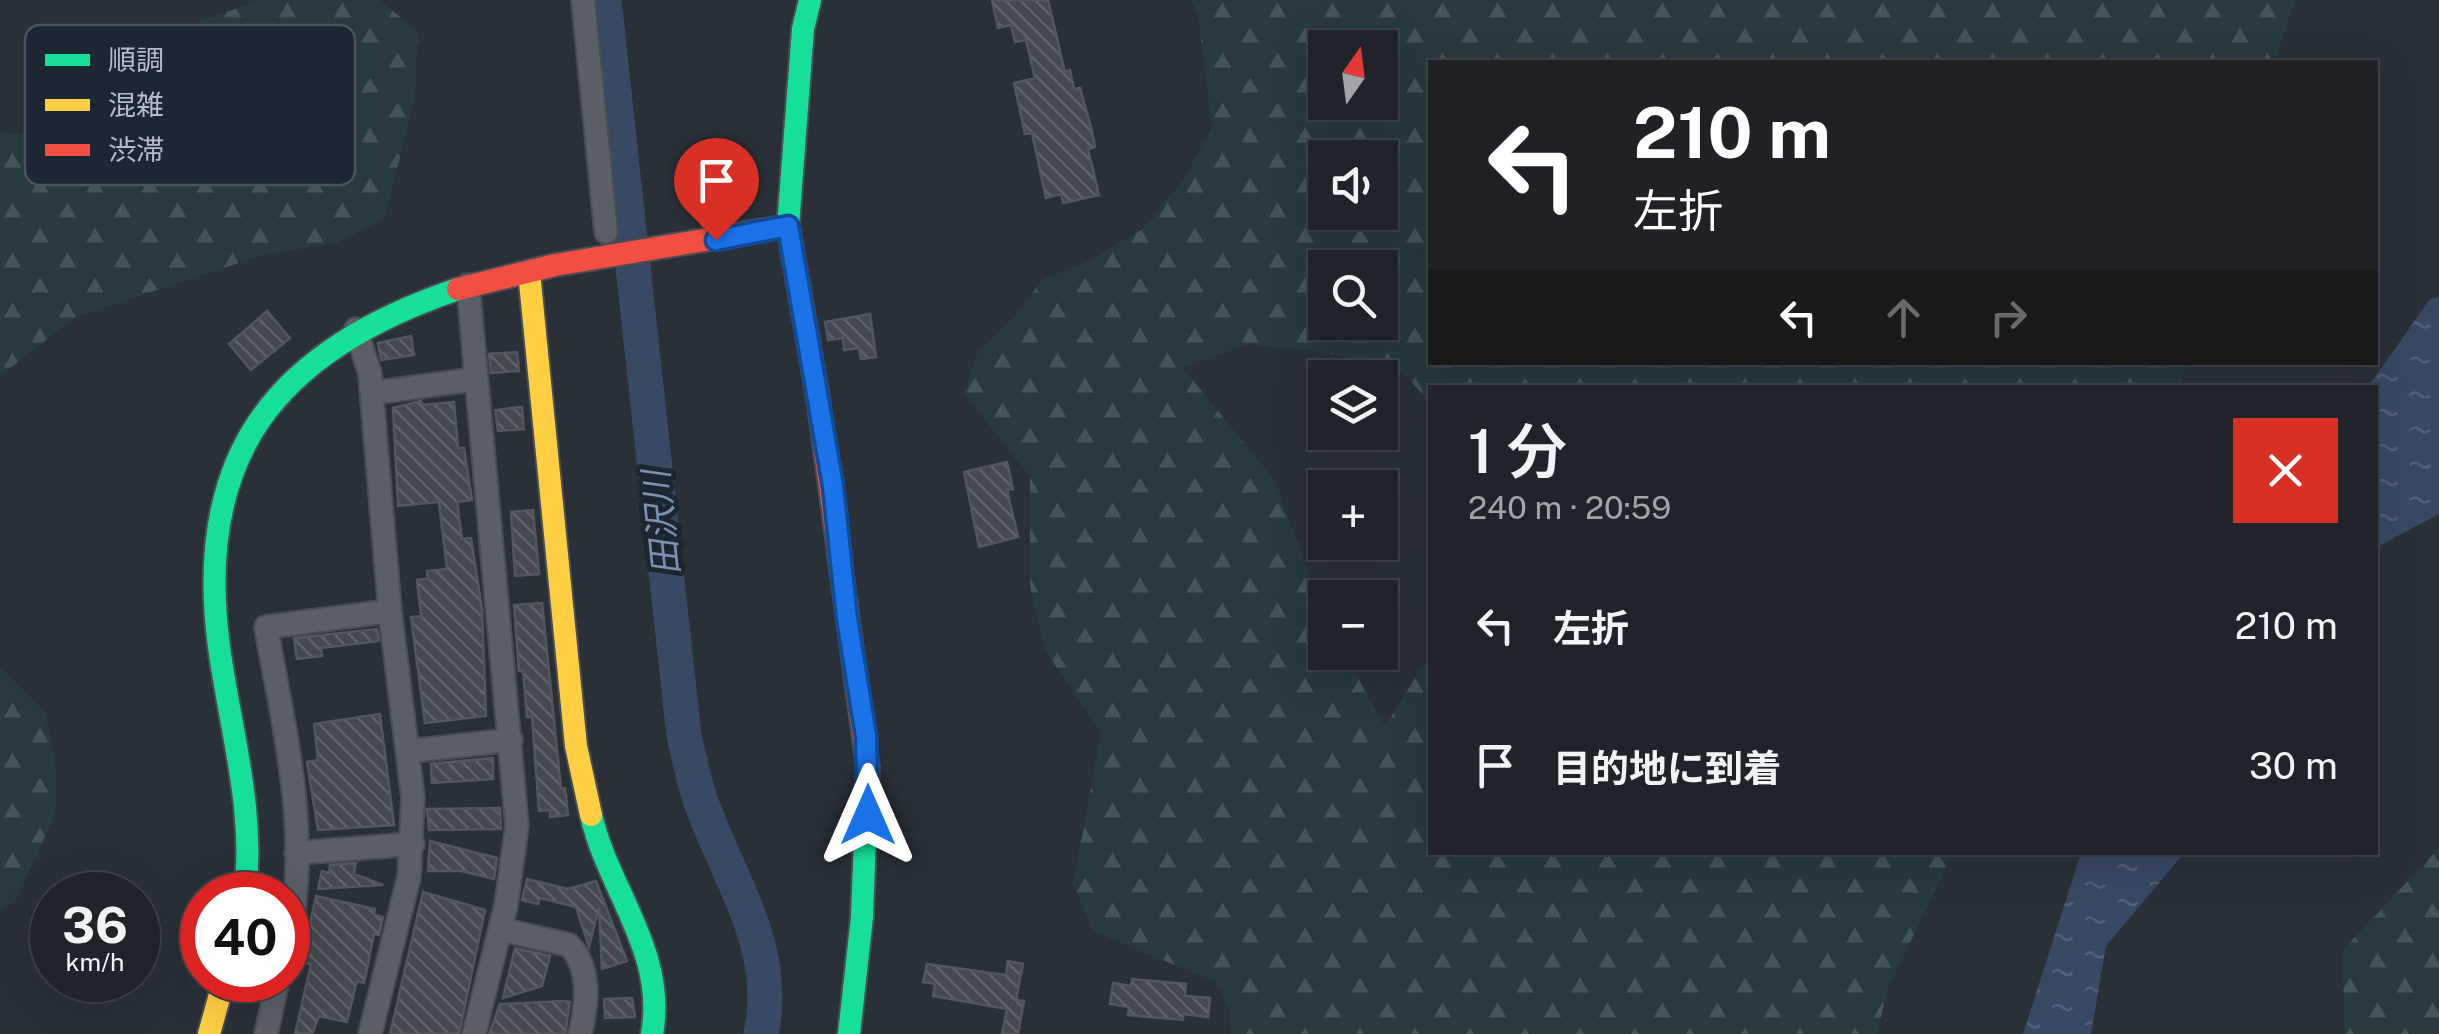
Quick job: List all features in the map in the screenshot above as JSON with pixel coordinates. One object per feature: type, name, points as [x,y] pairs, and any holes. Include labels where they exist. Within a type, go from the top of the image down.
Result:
[{"type":"street","points":[[583,0],[606,232]]},
{"type":"street","points":[[810,0],[788,226],[833,486],[847,618],[866,736],[862,918],[849,1034]]},
{"type":"street","points":[[245,872],[246,798],[216,623],[214,542],[220,503],[246,438],[290,377],[356,329],[468,286],[788,226]]},
{"type":"street","points":[[529,272],[581,776],[611,874],[646,942],[654,1002],[652,1034]]},
{"type":"street","points":[[468,286],[516,826],[500,929],[474,1034]]},
{"type":"street","points":[[356,329],[372,393],[390,611],[410,751],[414,844],[370,1034]]},
{"type":"street","points":[[372,393],[476,378]]},
{"type":"street","points":[[294,872],[294,790],[266,628],[390,611]]},
{"type":"street","points":[[410,751],[511,740]]},
{"type":"street","points":[[296,853],[414,844]]},
{"type":"street","points":[[500,929],[569,946],[575,951],[589,998],[580,1034]]},
{"type":"street","points":[[209,1034],[218,1002]]},
{"type":"street","points":[[266,1034],[273,1002]]},
{"type":"green space","points":[[261,0],[380,0],[418,32],[415,96],[385,218],[338,243],[263,255],[76,317],[0,376],[0,131],[25,135],[25,185],[355,185],[355,25],[195,25]]},
{"type":"green space","points":[[1191,0],[2295,0],[2275,60],[1428,60],[1428,365],[2186,365],[2180,385],[1428,385],[1428,401],[1398,370],[1398,360],[1356,360],[1248,344],[1183,368],[1275,481],[1311,580],[1308,580],[1308,670],[1353,670],[1385,727],[1428,656],[1428,855],[1952,855],[1888,988],[1877,1034],[1231,1034],[1230,1011],[1216,982],[1093,931],[1073,885],[1101,733],[1045,650],[1030,586],[1030,476],[964,393],[978,351],[1015,316],[1043,279],[1086,262],[1141,230],[1183,180],[1212,127],[1198,15]]},
{"type":"green space","points":[[0,667],[45,712],[57,774],[55,815],[15,902],[0,909]]},
{"type":"green space","points":[[2439,848],[2439,1034],[2345,1034],[2342,951]]},
{"type":"water","points":[[2439,297],[2439,514],[2378,546],[2378,385],[2369,385],[2430,299]]},
{"type":"water","points":[[2080,855],[2182,855],[2106,946],[2091,1034],[2023,1034]]},
{"type":"building","points":[[992,0],[1048,0],[1065,72],[1070,70],[1074,89],[1080,88],[1091,127],[1095,147],[1088,149],[1099,195],[1063,203],[1061,194],[1046,198],[1032,133],[1025,134],[1014,83],[1035,78],[1026,40],[1015,42],[1011,25],[998,28]]},
{"type":"building","points":[[267,311],[290,338],[251,370],[229,344]]},
{"type":"building","points":[[870,314],[876,357],[861,359],[859,348],[844,350],[843,338],[828,340],[825,322]]},
{"type":"building","points":[[411,336],[414,355],[381,360],[378,343]]},
{"type":"building","points":[[517,352],[519,371],[491,373],[489,354]]},
{"type":"building","points":[[421,401],[422,405],[454,402],[458,448],[464,448],[472,500],[457,502],[462,539],[471,538],[482,609],[486,716],[425,723],[411,617],[421,616],[417,580],[428,579],[427,571],[447,569],[439,502],[398,506],[393,408]]},
{"type":"building","points":[[522,407],[524,429],[498,431],[495,410]]},
{"type":"building","points":[[1007,462],[1013,489],[1007,490],[1018,537],[979,547],[964,472]]},
{"type":"building","points":[[533,510],[539,574],[515,576],[511,512]]},
{"type":"building","points":[[542,603],[561,789],[565,788],[568,815],[550,817],[550,810],[539,811],[532,717],[527,717],[523,671],[519,671],[514,605]]},
{"type":"building","points":[[377,629],[379,641],[321,648],[322,656],[297,659],[294,638]]},
{"type":"building","points":[[380,714],[394,825],[318,830],[307,762],[318,760],[314,724]]},
{"type":"building","points":[[493,758],[493,779],[432,783],[431,764]]},
{"type":"building","points":[[500,808],[501,829],[429,830],[427,809]]},
{"type":"building","points":[[430,841],[497,858],[494,879],[461,871],[428,871]]},
{"type":"building","points":[[356,863],[354,874],[383,885],[318,889],[322,871],[329,873],[330,865]]},
{"type":"building","points":[[527,879],[568,889],[596,881],[627,961],[602,969],[599,907],[589,947],[576,907],[540,898],[538,904],[522,900]]},
{"type":"building","points":[[423,892],[485,910],[459,1034],[390,1034]]},
{"type":"building","points":[[316,896],[375,909],[374,914],[383,917],[379,935],[374,934],[364,983],[357,981],[347,1022],[319,1016],[312,1034],[295,1034],[302,1002],[310,1002],[310,924]]},
{"type":"building","points":[[515,948],[550,956],[542,986],[503,998]]},
{"type":"building","points":[[1008,961],[1023,964],[1016,1000],[1024,1001],[1018,1034],[1002,1034],[1007,1009],[933,996],[935,984],[923,982],[927,964],[1006,975]]},
{"type":"building","points":[[1132,979],[1186,984],[1185,996],[1210,998],[1208,1017],[1183,1014],[1183,1020],[1128,1015],[1129,1007],[1110,1004],[1113,983],[1131,986]]},
{"type":"building","points":[[632,998],[635,1017],[605,1018],[604,999]]},
{"type":"building","points":[[570,1002],[565,1034],[489,1034],[500,1004]]},
{"type":"waterway","name":"田沢川","points":[[604,0],[684,736],[699,796],[757,941],[765,1002],[761,1034]]},
{"type":"traffic: fast","points":[[810,0],[803,29],[788,226],[818,398]]},
{"type":"traffic: fast","points":[[246,872],[245,804],[220,654],[214,584],[219,522],[234,468],[260,420],[295,380],[340,344],[394,314],[458,289]]},
{"type":"traffic: fast","points":[[849,1034],[862,917],[866,812]]},
{"type":"traffic: fast","points":[[591,815],[644,948],[654,1004],[652,1034]]},
{"type":"traffic: slow","points":[[529,272],[576,746],[591,815]]},
{"type":"traffic: slow","points":[[209,1034],[218,1002]]},
{"type":"traffic: jam","points":[[458,289],[555,265],[788,226]]},
{"type":"traffic: jam","points":[[818,398],[868,768],[866,812]]},
{"type":"route","points":[[716,240],[788,226],[833,486],[847,618],[866,736],[868,815]]}]
